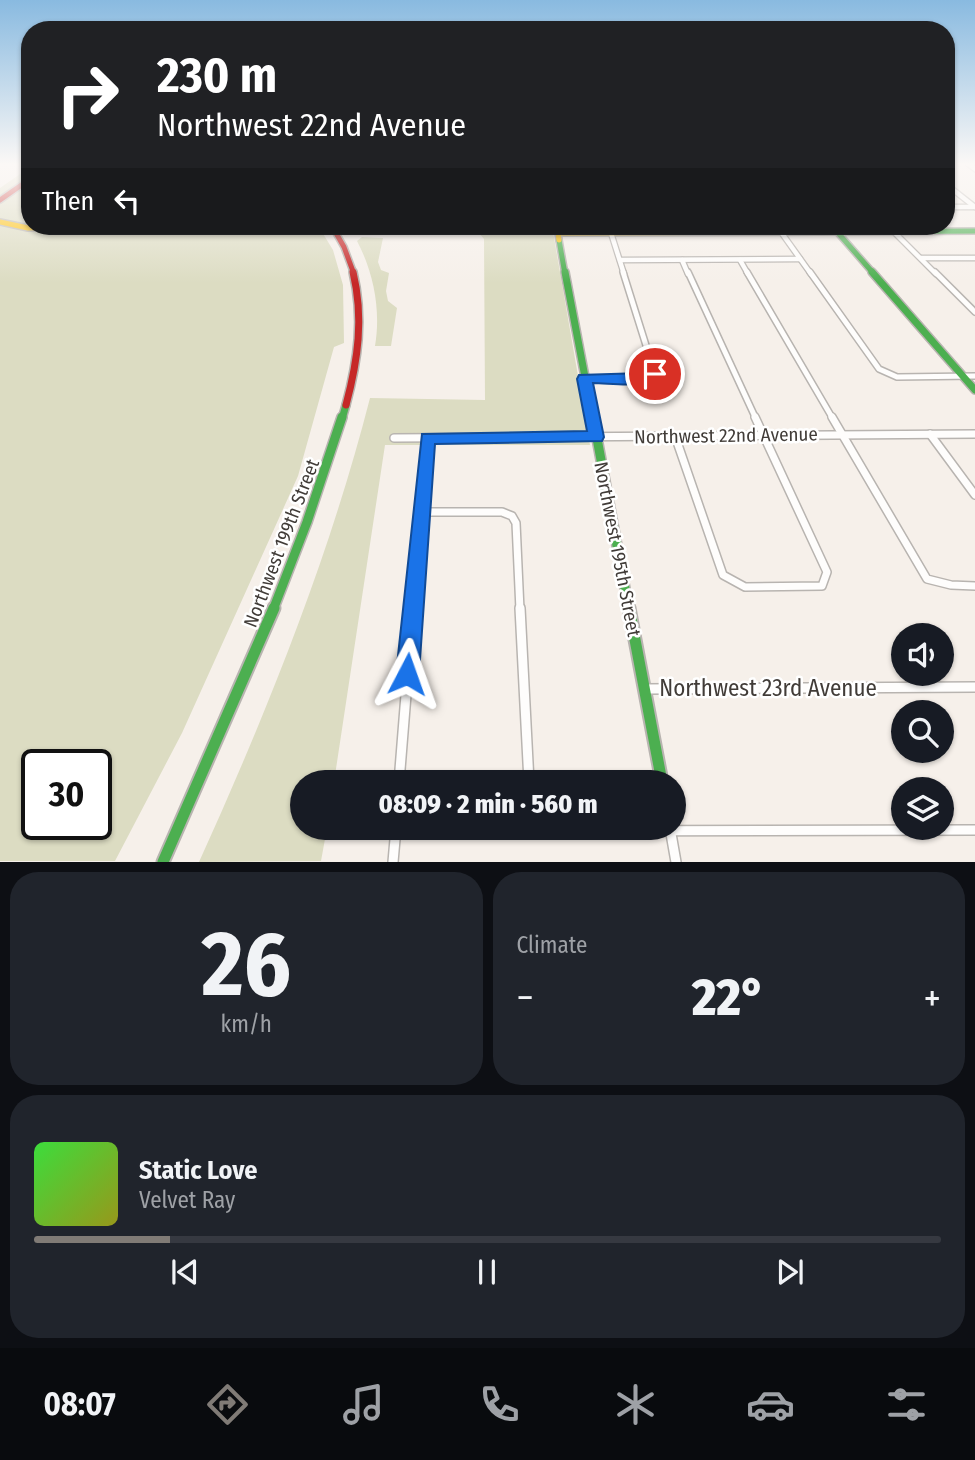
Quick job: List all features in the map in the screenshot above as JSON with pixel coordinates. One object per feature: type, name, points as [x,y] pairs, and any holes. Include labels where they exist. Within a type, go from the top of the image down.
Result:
[{"type":"main road","points":[[0,222],[21,226]]},
{"type":"main road","points":[[955,230],[975,231]]},
{"type":"main road","name":"Northwest 199th Street","points":[[163,862],[232,710],[292,567],[350,392],[359,352],[362,320],[353,268],[336,235]]},
{"type":"main road","name":"Northwest 195th Street","points":[[558,235],[660,770]]},
{"type":"main road","points":[[840,235],[975,390]]},
{"type":"street","points":[[955,207],[975,207]]},
{"type":"street","points":[[584,379],[646,378],[655,374],[612,235]]},
{"type":"street","points":[[783,235],[878,369],[897,377],[975,376]]},
{"type":"street","points":[[898,235],[975,312]]},
{"type":"street","points":[[921,258],[975,258]]},
{"type":"street","points":[[620,260],[800,259]]},
{"type":"street","points":[[675,436],[723,575],[745,587],[822,586],[827,572],[682,260]]},
{"type":"street","points":[[740,260],[927,579],[951,585],[975,586]]},
{"type":"street","name":"Northwest 22nd Avenue","points":[[394,438],[975,434]]},
{"type":"street","points":[[930,435],[975,495]]},
{"type":"street","points":[[400,770],[427,438]]},
{"type":"street","points":[[420,512],[502,512],[512,516],[516,523],[528,770]]},
{"type":"street","name":"Northwest 23rd Avenue","points":[[645,689],[975,687]]},
{"type":"street","points":[[686,830],[975,830]]},
{"type":"street","points":[[393,862],[395,840]]},
{"type":"street","points":[[672,840],[676,862]]},
{"type":"green space","points":[[0,203],[21,203],[21,235],[324,235],[333,250],[343,285],[344,343],[334,347],[298,476],[182,733],[115,861],[0,861]]},
{"type":"green space","points":[[481,235],[554,235],[590,445],[385,445],[336,770],[290,770],[290,840],[325,840],[321,861],[199,862],[249,749],[295,634],[336,517],[370,398],[485,400],[484,239]]},
{"type":"green space","points":[[362,237],[383,238],[378,262],[381,270],[389,273],[386,291],[388,301],[397,308],[391,346],[375,346],[375,292],[357,241]]},
{"type":"traffic: fast","points":[[955,231],[975,231]]},
{"type":"traffic: fast","points":[[840,235],[975,390]]},
{"type":"traffic: fast","points":[[559,240],[660,770]]},
{"type":"traffic: fast","points":[[163,862],[285,579],[346,405]]},
{"type":"traffic: slow","points":[[0,222],[21,226]]},
{"type":"traffic: slow","points":[[558,235],[559,240]]},
{"type":"traffic: jam","points":[[337,235],[352,269],[360,313],[357,358],[346,405]]},
{"type":"route","points":[[407,674],[427,438],[596,437],[584,379],[646,378],[655,374]]}]
